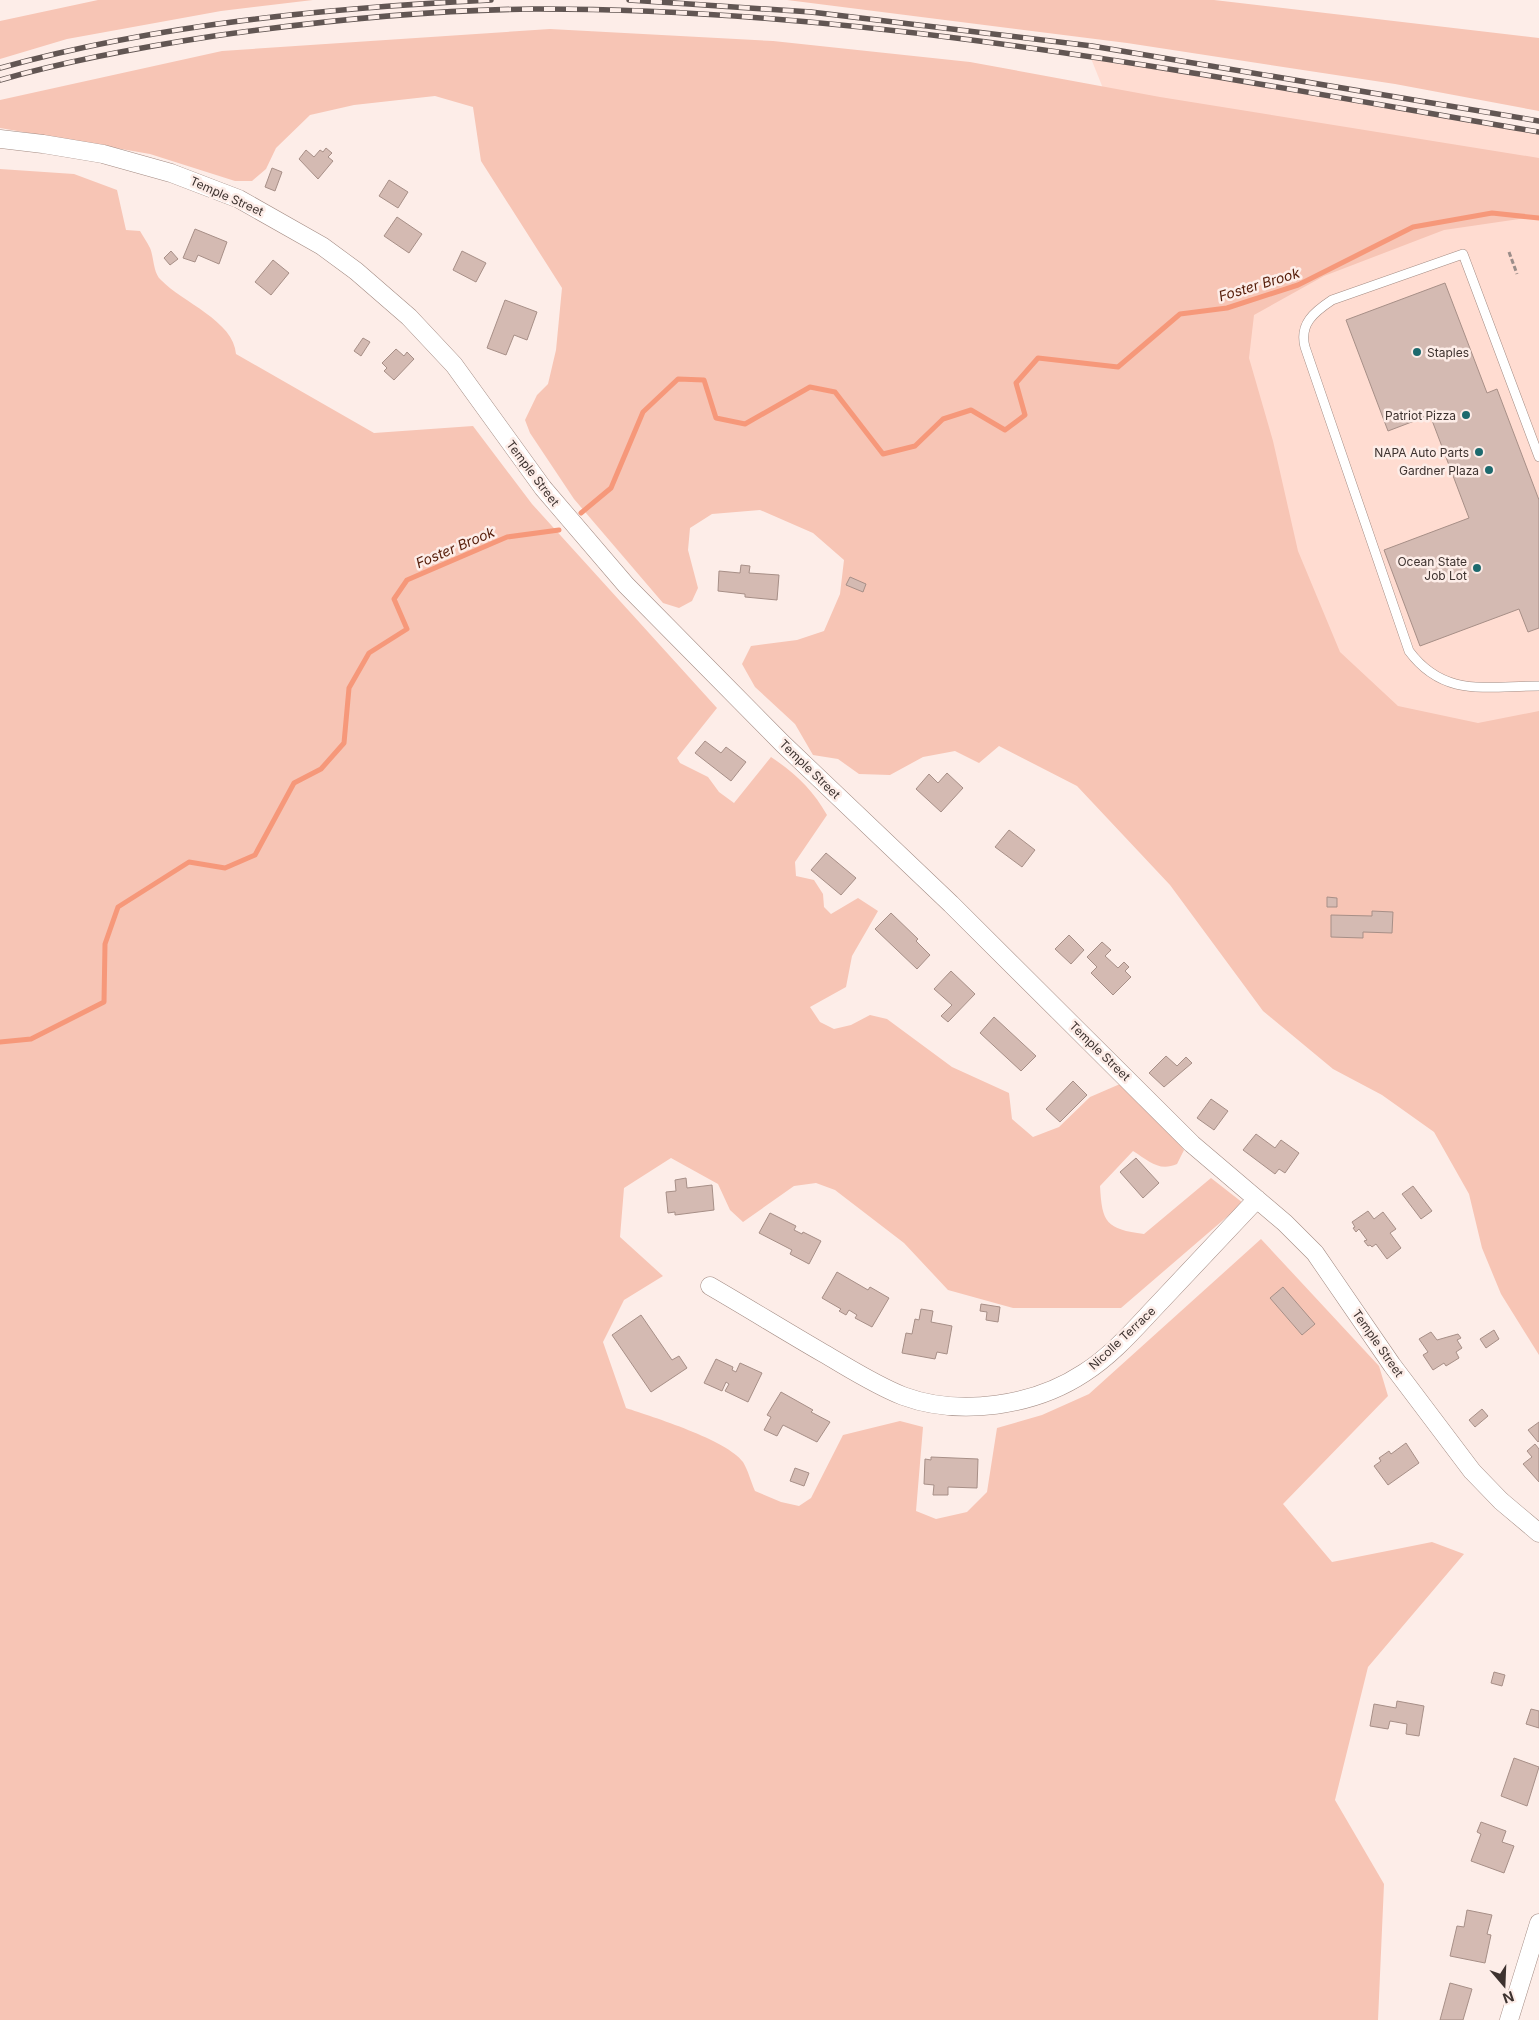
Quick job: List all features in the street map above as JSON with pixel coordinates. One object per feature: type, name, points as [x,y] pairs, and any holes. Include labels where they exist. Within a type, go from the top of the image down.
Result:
[{"type":"street","name":"Temple Street","points":[[0,139],[103,154],[171,173],[217,189],[267,214],[322,246],[410,317],[441,349],[543,488],[626,584],[783,744],[951,904],[1192,1144],[1300,1238],[1323,1263],[1392,1365],[1472,1471],[1501,1501],[1539,1533]]},
{"type":"street","name":"Nicolle Terrace","points":[[710,1286],[864,1377],[903,1396],[954,1407],[1004,1403],[1022,1400],[1057,1386],[1084,1373],[1105,1358],[1131,1333],[1257,1199]]},
{"type":"street","points":[[1509,2020],[1539,1923]]},
{"type":"lane","points":[[1539,457],[1463,254],[1332,300],[1320,307],[1304,327],[1302,337],[1305,348],[1409,651],[1420,666],[1437,679],[1452,685],[1539,686]]},
{"type":"path","points":[[1509,252],[1517,274]]},
{"type":"shaded area","points":[[98,0],[313,0],[221,11],[67,39],[0,59],[0,21]]},
{"type":"shaded area","points":[[787,0],[1214,0],[1539,38],[1539,111],[1395,84],[1127,43]]},
{"type":"shaded area","points":[[550,29],[773,41],[970,62],[1160,97],[1539,158],[1539,219],[1526,218],[1444,230],[1324,276],[1254,315],[1249,358],[1273,441],[1298,551],[1340,652],[1398,706],[1478,723],[1539,711],[1539,1355],[1501,1294],[1482,1248],[1469,1194],[1434,1132],[1382,1095],[1333,1069],[1263,1011],[1170,885],[1077,786],[999,746],[979,763],[955,751],[923,757],[890,775],[859,774],[838,759],[813,755],[795,724],[755,687],[742,664],[751,646],[797,640],[824,631],[840,594],[844,560],[813,533],[760,510],[712,514],[690,528],[688,550],[698,588],[692,601],[679,608],[663,603],[574,499],[530,433],[525,420],[537,395],[548,384],[556,350],[562,288],[481,161],[473,107],[435,96],[354,105],[310,115],[276,148],[266,169],[252,181],[235,181],[150,154],[0,128],[0,100],[222,51]]},
{"type":"shaded area","points":[[1090,56],[1539,131],[1539,741],[1384,786]]},
{"type":"shaded area","points":[[0,169],[74,174],[117,190],[126,230],[140,231],[150,248],[158,277],[217,322],[233,342],[236,354],[374,433],[473,426],[532,504],[717,708],[677,758],[680,763],[708,777],[719,792],[734,803],[771,757],[803,783],[827,815],[795,862],[796,876],[814,880],[823,894],[824,907],[831,914],[858,898],[878,911],[852,956],[846,987],[810,1007],[820,1022],[834,1029],[851,1025],[870,1015],[887,1019],[952,1067],[1009,1093],[1012,1119],[1033,1137],[1059,1127],[1090,1097],[1127,1081],[1184,1150],[1177,1164],[1165,1167],[1149,1162],[1133,1151],[1100,1186],[1102,1208],[1105,1216],[1108,1222],[1121,1230],[1144,1234],[1211,1178],[1243,1203],[1121,1308],[1013,1308],[948,1290],[904,1243],[835,1190],[816,1183],[794,1186],[743,1222],[730,1210],[718,1184],[671,1158],[624,1188],[620,1237],[663,1276],[624,1300],[603,1342],[626,1408],[689,1430],[722,1446],[743,1462],[755,1491],[781,1502],[799,1506],[811,1498],[843,1435],[900,1421],[923,1427],[916,1511],[936,1519],[967,1512],[987,1492],[997,1428],[1042,1415],[1089,1394],[1261,1239],[1379,1366],[1388,1396],[1283,1504],[1332,1562],[1432,1542],[1464,1554],[1368,1667],[1335,1800],[1384,1884],[1378,2020],[0,2020]]},
{"type":"building","points":[[326,148],[332,153],[328,157],[333,161],[318,179],[299,159],[306,150],[314,157],[320,150],[323,152]]},
{"type":"building","points":[[272,168],[282,172],[275,191],[265,187]]},
{"type":"building","points":[[389,180],[408,192],[398,208],[379,196]]},
{"type":"building","points":[[397,217],[422,234],[409,253],[384,236]]},
{"type":"building","points":[[195,229],[227,242],[219,264],[198,255],[195,262],[183,258]]},
{"type":"building","points":[[171,251],[178,259],[170,265],[164,258]]},
{"type":"building","points":[[462,251],[486,263],[476,282],[453,270]]},
{"type":"building","points":[[273,260],[289,273],[271,295],[255,282]]},
{"type":"building","name":"Gardner Plaza","points":[[1445,283],[1487,393],[1497,389],[1539,500],[1539,628],[1528,632],[1519,609],[1420,646],[1384,550],[1469,518],[1430,415],[1388,431],[1346,320]]},
{"type":"building","points":[[505,300],[537,312],[527,340],[514,335],[506,355],[487,348]]},
{"type":"building","points":[[363,338],[370,342],[361,356],[354,351]]},
{"type":"building","points":[[396,349],[404,356],[407,352],[414,359],[394,380],[384,371],[387,368],[382,363]]},
{"type":"building","points":[[741,565],[750,566],[749,573],[779,575],[777,600],[745,597],[745,594],[718,591],[719,571],[740,573]]},
{"type":"building","points":[[850,577],[866,584],[863,592],[846,585]]},
{"type":"building","points":[[705,741],[721,753],[726,747],[746,762],[731,781],[695,753]]},
{"type":"building","points":[[947,773],[963,788],[941,812],[916,789],[929,774],[938,783]]},
{"type":"building","points":[[1009,830],[1035,850],[1022,867],[995,847]]},
{"type":"building","points":[[826,853],[856,878],[841,895],[811,870]]},
{"type":"building","points":[[1327,897],[1337,898],[1337,907],[1327,907]]},
{"type":"building","points":[[1372,911],[1393,912],[1392,933],[1363,932],[1363,938],[1331,937],[1331,915],[1372,916]]},
{"type":"building","points":[[891,913],[918,939],[916,941],[930,955],[917,969],[875,929]]},
{"type":"building","points":[[1069,935],[1084,950],[1071,964],[1055,949]]},
{"type":"building","points":[[1102,942],[1111,950],[1105,956],[1118,968],[1124,962],[1129,967],[1125,971],[1131,977],[1113,995],[1091,973],[1097,967],[1087,957]]},
{"type":"building","points":[[951,971],[975,994],[948,1022],[941,1016],[952,1005],[934,989]]},
{"type":"building","points":[[994,1017],[1036,1056],[1021,1071],[980,1033]]},
{"type":"building","points":[[1166,1056],[1177,1066],[1186,1057],[1192,1063],[1164,1087],[1149,1073]]},
{"type":"building","points":[[1073,1081],[1087,1095],[1060,1122],[1046,1109]]},
{"type":"building","points":[[1211,1099],[1228,1111],[1214,1130],[1197,1118]]},
{"type":"building","points":[[1256,1134],[1275,1148],[1281,1140],[1299,1153],[1285,1173],[1279,1169],[1275,1174],[1243,1150]]},
{"type":"building","points":[[1136,1158],[1159,1183],[1143,1198],[1120,1172]]},
{"type":"building","points":[[686,1178],[687,1188],[712,1185],[714,1210],[675,1215],[675,1212],[668,1213],[666,1192],[676,1191],[675,1180]]},
{"type":"building","points":[[1413,1186],[1432,1211],[1421,1219],[1402,1194]]},
{"type":"building","points":[[1368,1211],[1374,1219],[1383,1212],[1396,1229],[1390,1233],[1401,1248],[1387,1259],[1376,1244],[1372,1247],[1368,1246],[1364,1241],[1367,1240],[1359,1229],[1356,1232],[1353,1228],[1355,1227],[1352,1222]]},
{"type":"building","points":[[770,1213],[796,1226],[794,1230],[802,1234],[803,1232],[821,1241],[809,1264],[790,1254],[792,1250],[759,1233]]},
{"type":"building","points":[[837,1272],[868,1290],[870,1287],[889,1298],[872,1327],[855,1318],[857,1315],[849,1310],[846,1315],[839,1311],[841,1309],[822,1298]]},
{"type":"building","points":[[1283,1287],[1315,1324],[1302,1335],[1270,1298]]},
{"type":"building","points":[[981,1304],[1000,1307],[998,1322],[986,1320],[987,1312],[980,1311]]},
{"type":"building","points":[[921,1309],[933,1311],[931,1322],[952,1326],[947,1354],[937,1352],[935,1359],[902,1353],[906,1333],[912,1334],[915,1319],[919,1320]]},
{"type":"building","points":[[641,1315],[672,1360],[679,1356],[687,1368],[651,1392],[612,1335]]},
{"type":"building","points":[[1494,1330],[1499,1339],[1486,1348],[1480,1339]]},
{"type":"building","points":[[1431,1332],[1437,1340],[1458,1334],[1461,1338],[1457,1340],[1462,1348],[1456,1352],[1459,1358],[1446,1366],[1444,1363],[1433,1370],[1423,1355],[1428,1352],[1419,1339]]},
{"type":"building","points":[[716,1359],[733,1367],[732,1370],[736,1372],[740,1363],[762,1373],[748,1402],[725,1391],[729,1384],[726,1382],[722,1391],[704,1383]]},
{"type":"building","points":[[781,1392],[830,1422],[817,1442],[783,1425],[777,1436],[764,1430],[771,1417],[767,1415]]},
{"type":"building","points":[[1482,1409],[1488,1416],[1475,1427],[1469,1420]]},
{"type":"building","points":[[1539,1422],[1539,1441],[1538,1442],[1528,1430]]},
{"type":"building","points":[[1406,1443],[1419,1463],[1388,1485],[1374,1466],[1381,1461],[1379,1458],[1389,1451],[1391,1454]]},
{"type":"building","points":[[1535,1444],[1539,1449],[1539,1482],[1523,1464],[1532,1457],[1527,1451]]},
{"type":"building","points":[[931,1457],[978,1459],[977,1488],[948,1487],[948,1495],[933,1495],[934,1485],[924,1484],[925,1459],[931,1460]]},
{"type":"building","points":[[795,1468],[809,1473],[804,1486],[790,1481]]},
{"type":"building","points":[[1494,1672],[1505,1675],[1502,1686],[1491,1683]]},
{"type":"building","points":[[1397,1701],[1424,1706],[1419,1736],[1406,1734],[1407,1724],[1390,1721],[1388,1729],[1370,1726],[1374,1704],[1396,1708]]},
{"type":"building","points":[[1531,1709],[1539,1711],[1539,1728],[1526,1724]]},
{"type":"building","points":[[1514,1758],[1539,1767],[1527,1806],[1501,1796]]},
{"type":"building","points":[[1481,1822],[1506,1831],[1502,1842],[1514,1846],[1504,1873],[1471,1861],[1481,1834],[1477,1832]]},
{"type":"building","points":[[1467,1910],[1492,1915],[1487,1934],[1491,1935],[1485,1963],[1450,1956],[1457,1926],[1464,1927]]},
{"type":"building","points":[[1450,1983],[1472,1989],[1463,2020],[1440,2020]]},
{"type":"waterway","name":"Foster Brook","points":[[581,513],[611,488],[643,412],[678,379],[704,380],[716,418],[745,424],[810,387],[835,392],[883,454],[915,446],[943,419],[971,410],[1005,430],[1025,415],[1016,383],[1038,358],[1118,367],[1180,314],[1227,308],[1298,285],[1413,227],[1492,213],[1539,218]]},
{"type":"waterway","name":"Foster Brook","points":[[0,1042],[31,1039],[104,1002],[105,944],[118,907],[189,862],[225,868],[255,855],[294,783],[321,769],[344,743],[349,688],[369,653],[407,629],[394,599],[407,580],[507,537],[559,530]]},
{"type":"railway","points":[[0,68],[121,40],[244,20],[305,13],[491,0]]},
{"type":"railway","points":[[629,0],[811,12],[1092,46],[1539,121]]},
{"type":"railway","points":[[0,80],[79,60],[160,45],[333,21],[493,10],[660,12],[786,20],[1038,49],[1164,68],[1539,132]]},
{"type":"place","name":"Staples","points":[[1417,352]]},
{"type":"place","name":"Patriot Pizza","points":[[1466,415]]},
{"type":"place","name":"NAPA Auto Parts","points":[[1479,452]]},
{"type":"place","name":"Gardner Plaza","points":[[1489,470]]},
{"type":"place","name":"Ocean State Job Lot","points":[[1477,568]]}]
